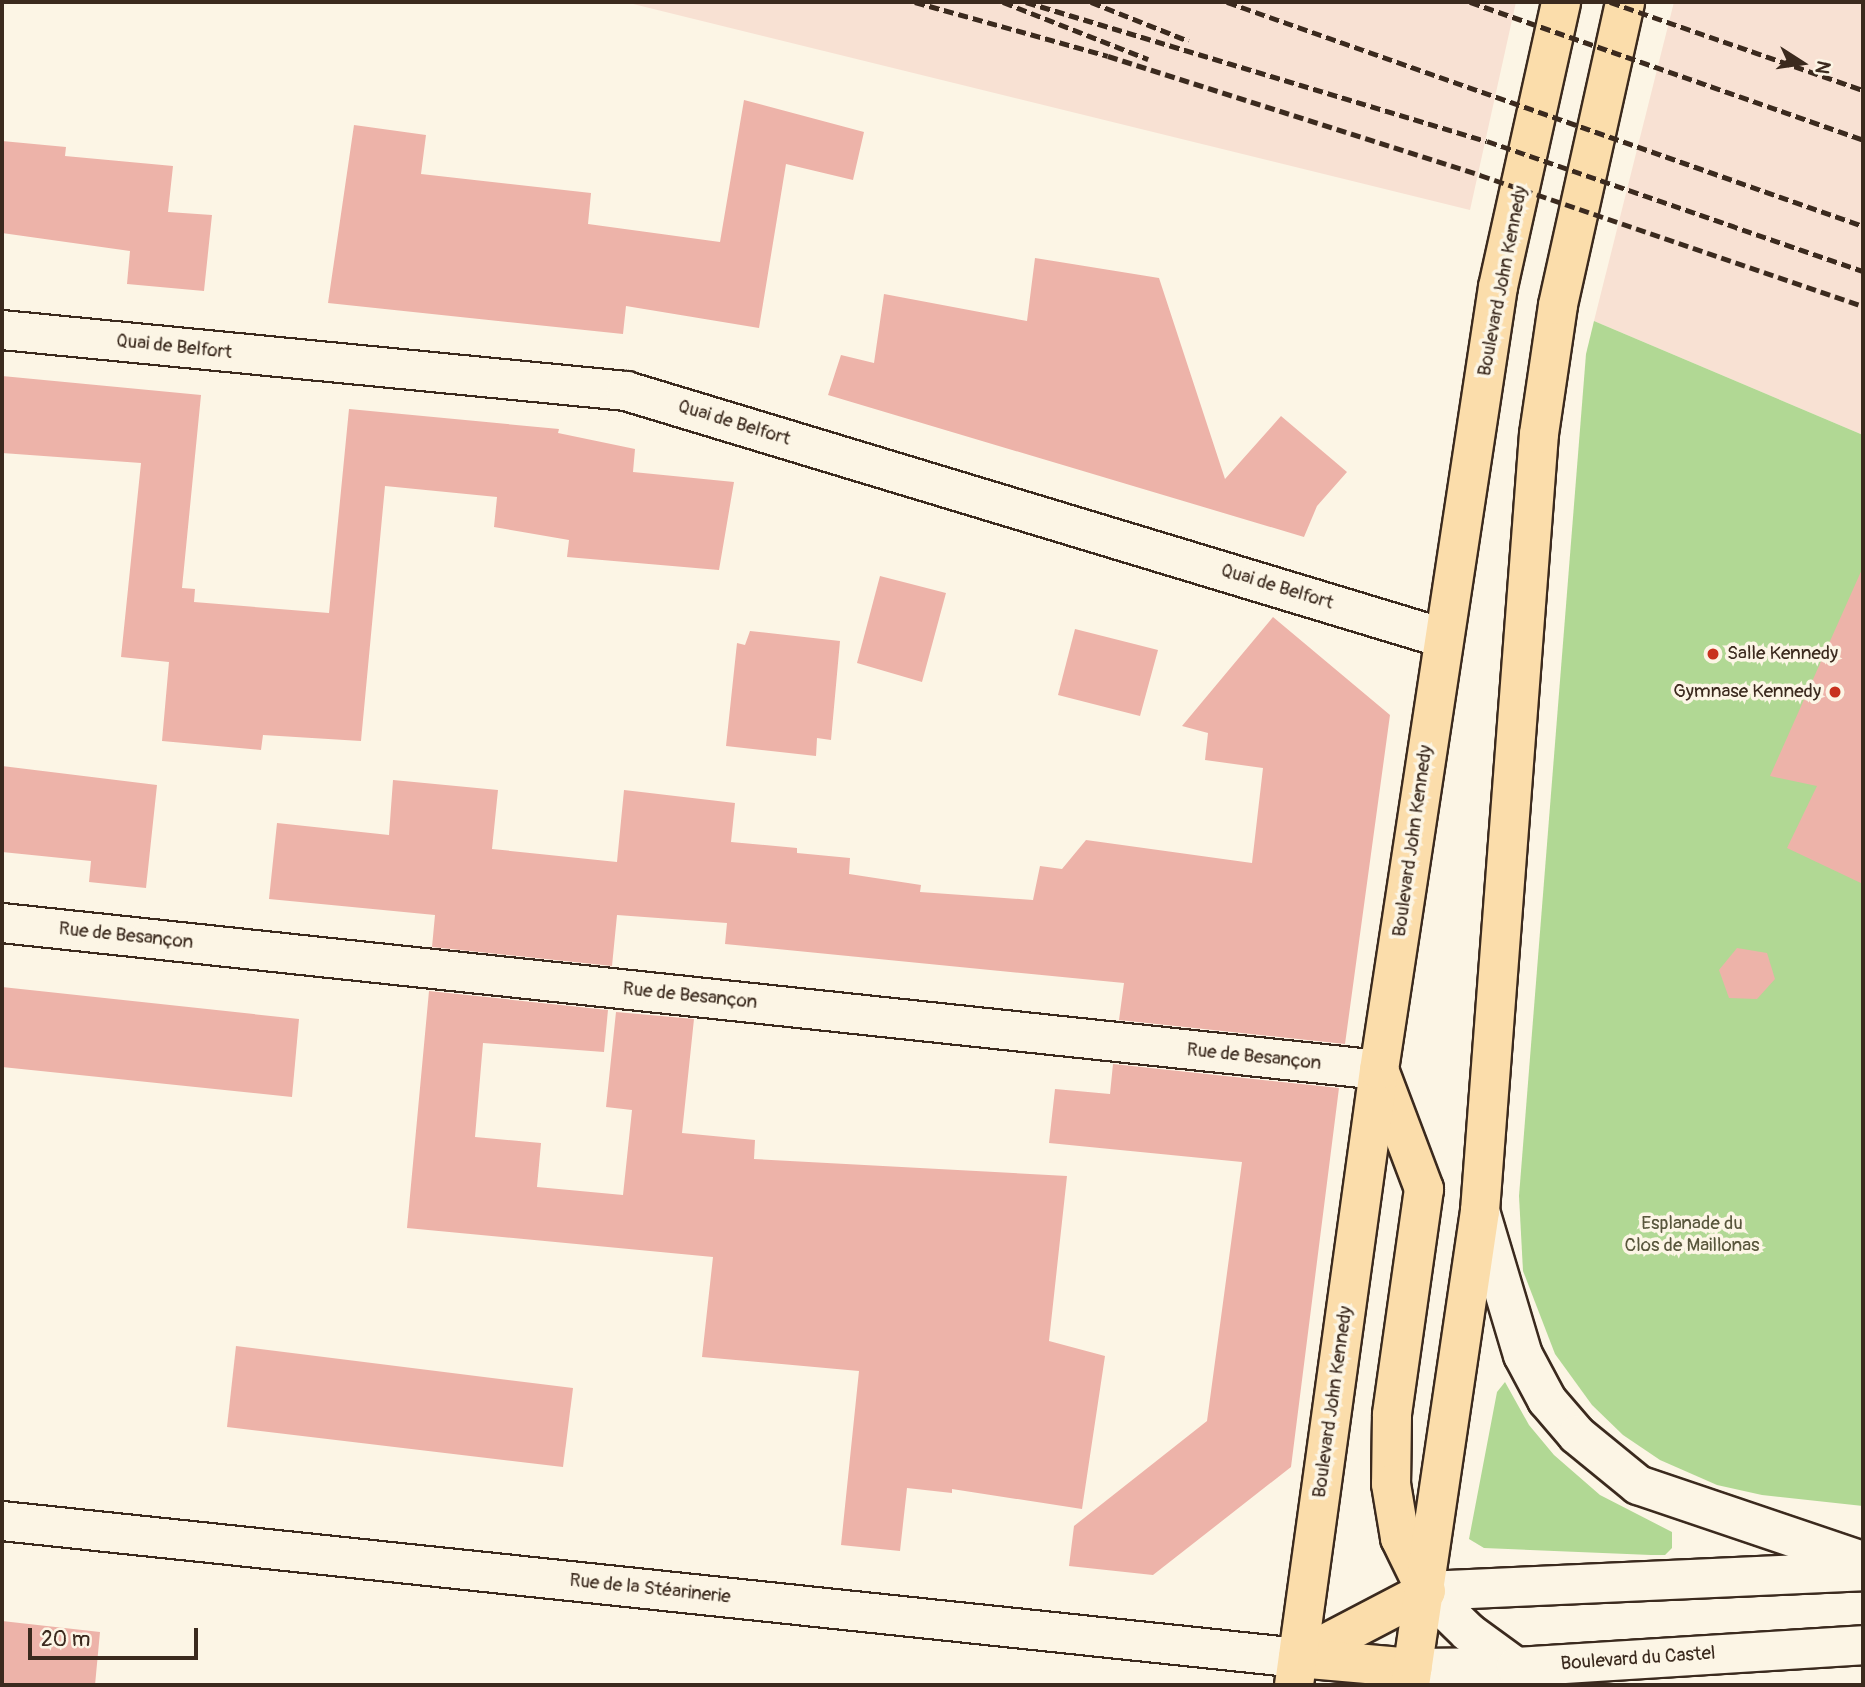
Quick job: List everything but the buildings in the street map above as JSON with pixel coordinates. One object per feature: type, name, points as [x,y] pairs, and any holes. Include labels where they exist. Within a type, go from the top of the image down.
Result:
[{"type":"main road","name":"Boulevard John Kennedy","points":[[1302,1676],[1379,1070],[1443,638],[1498,288],[1562,2]]},
{"type":"main road","points":[[1302,1676],[1411,1677],[1426,1591],[1480,1211],[1539,434],[1558,305],[1625,2]]},
{"type":"main road","points":[[1379,1070],[1424,1189],[1392,1415],[1391,1484],[1400,1538],[1426,1591]]},
{"type":"main road","points":[[1302,1676],[1426,1591]]},
{"type":"street","name":"Quai de Belfort","points":[[2,330],[626,391],[1443,638]]},
{"type":"street","name":"Rue de Besançon","points":[[2,923],[1379,1070]]},
{"type":"street","points":[[1480,1211],[1523,1355],[1547,1400],[1577,1435],[1638,1485],[1863,1561]]},
{"type":"street","name":"Rue de la Stéarinerie","points":[[2,1521],[1302,1676]]},
{"type":"street","points":[[1426,1591],[1863,1571]]},
{"type":"street","points":[[1426,1591],[1468,1632],[1516,1667]]},
{"type":"street","name":"Boulevard du Castel","points":[[1411,1677],[1516,1667],[1863,1645]]},
{"type":"shaded area","points":[[625,2],[1516,2],[1470,210]]},
{"type":"shaded area","points":[[1674,2],[1863,2],[1863,435],[1594,321]]},
{"type":"green space","name":"Esplanade du Clos de Maillonas","points":[[1594,321],[1863,435],[1863,1506],[1762,1495],[1717,1485],[1660,1460],[1623,1435],[1592,1405],[1555,1354],[1523,1271],[1519,1196],[1586,354]]},
{"type":"green space","points":[[1505,1382],[1529,1425],[1554,1455],[1600,1495],[1672,1532],[1672,1548],[1665,1555],[1484,1548],[1469,1539],[1497,1392]]},
{"type":"railway","points":[[915,2],[1108,56],[1480,175],[1863,306]]},
{"type":"railway","points":[[1003,2],[1148,59]]},
{"type":"railway","points":[[1026,2],[1487,141],[1863,271]]},
{"type":"railway","points":[[1091,2],[1189,41]]},
{"type":"railway","points":[[1227,2],[1863,226]]},
{"type":"railway","points":[[1470,2],[1863,140]]},
{"type":"railway","points":[[1610,2],[1863,90]]},
{"type":"place","name":"Salle Kennedy","points":[[1713,654]]},
{"type":"place","name":"Gymnase Kennedy","points":[[1835,692]]}]
